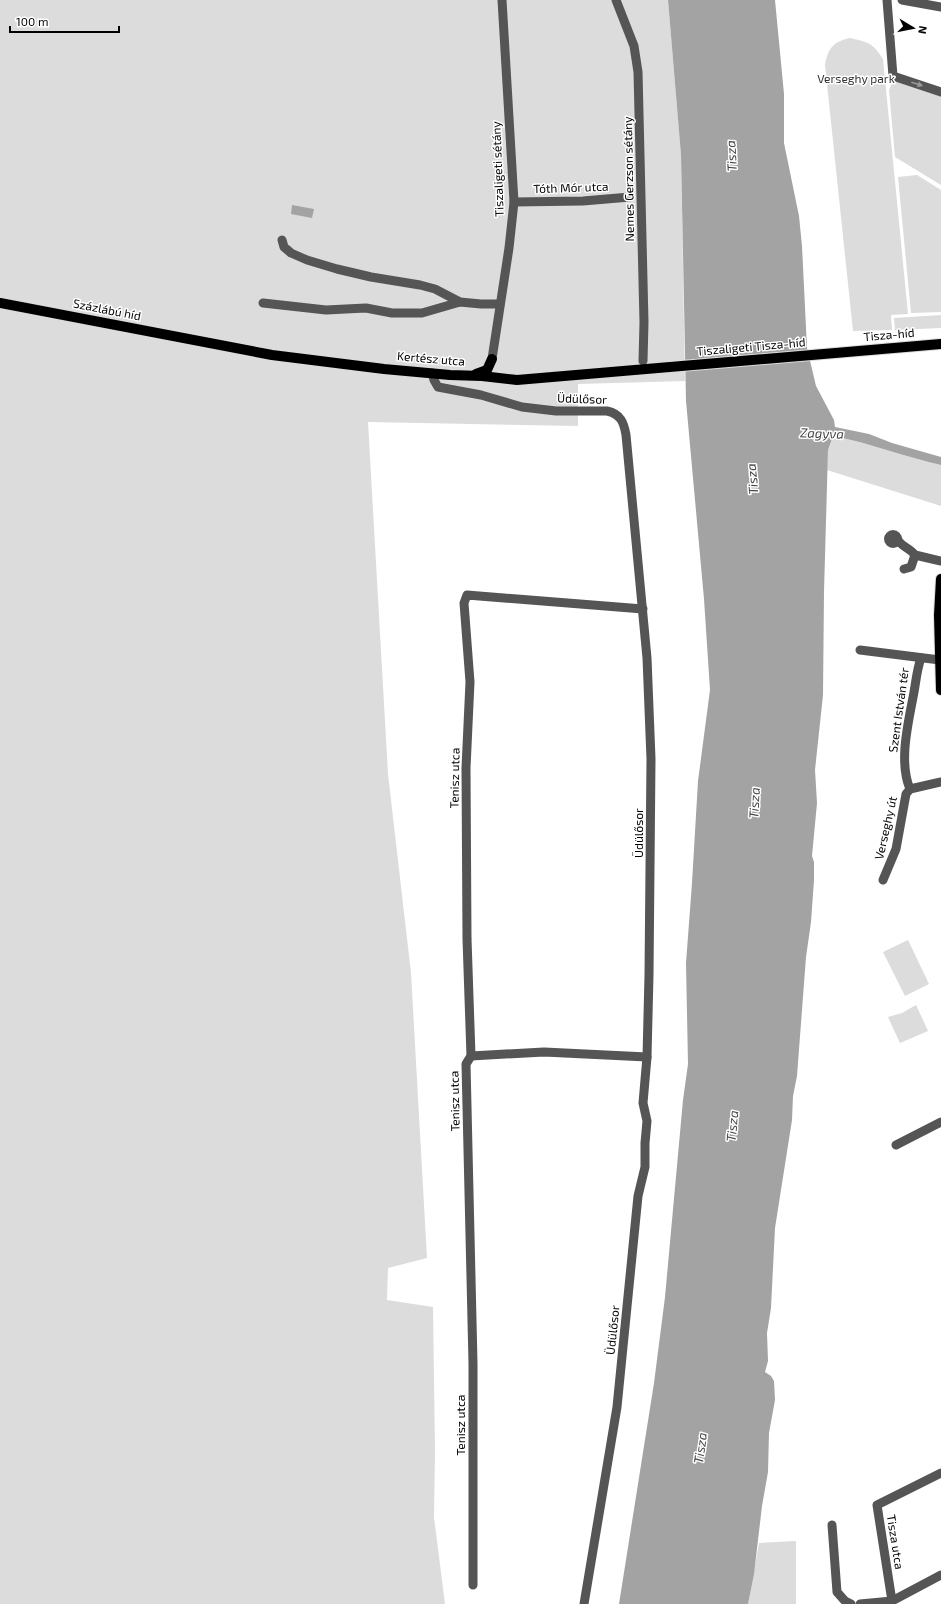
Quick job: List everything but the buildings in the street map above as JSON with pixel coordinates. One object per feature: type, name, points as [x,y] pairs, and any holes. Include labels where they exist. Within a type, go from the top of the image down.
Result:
[{"type":"main road","name":"Százlábú híd","points":[[0,303],[210,343]]},
{"type":"main road","name":"Kertész utca","points":[[210,343],[272,355],[350,365],[513,380],[647,365]]},
{"type":"main road","name":"Tisza-híd","points":[[854,351],[941,344]]},
{"type":"main road","points":[[926,346],[941,350]]},
{"type":"main road","name":"Tiszaligeti Tisza-híd","points":[[647,365],[854,351]]},
{"type":"main road","points":[[466,376],[475,375],[487,370],[492,359]]},
{"type":"main road","points":[[492,359],[492,377]]},
{"type":"main road","points":[[492,359],[500,372],[513,380]]},
{"type":"main road","points":[[941,581],[939,647],[941,690]]},
{"type":"street","name":"Tiszaligeti sétány","points":[[492,359],[512,225],[514,202],[502,0]]},
{"type":"street","name":"Nemes Gerzson sétány","points":[[616,0],[634,46],[638,72],[644,322],[647,365]]},
{"type":"street","points":[[887,0],[893,76],[941,92]]},
{"type":"street","points":[[902,0],[941,7]]},
{"type":"street","name":"Tóth Mór utca","points":[[514,202],[630,198]]},
{"type":"street","points":[[282,240],[284,247],[290,253],[307,260],[371,277],[435,289],[460,302]]},
{"type":"street","points":[[263,303],[326,310],[366,308],[392,313],[422,313],[460,302],[500,304]]},
{"type":"street","name":"Üdülősor","points":[[432,373],[438,387],[481,395],[522,407],[556,411],[607,411],[617,414],[623,423],[626,435],[647,658],[651,767],[651,892],[647,1057],[643,1103],[647,1121],[644,1143],[645,1167],[638,1196],[617,1408],[584,1604]]},
{"type":"street","points":[[898,540],[901,545],[911,550],[915,555],[941,561]]},
{"type":"street","points":[[904,569],[911,567],[915,555]]},
{"type":"street","name":"Tenisz utca","points":[[473,1586],[473,1363],[466,1064],[471,1056],[467,939],[466,768],[470,682],[464,603],[467,595],[643,609]]},
{"type":"street","points":[[860,650],[940,660]]},
{"type":"street","name":"Szent István tér","points":[[910,789],[905,778],[905,748],[910,711],[921,658]]},
{"type":"street","name":"Verseghy út","points":[[883,880],[896,849],[906,794],[910,789],[941,782]]},
{"type":"street","points":[[471,1056],[544,1052],[647,1057]]},
{"type":"street","points":[[896,1145],[941,1122]]},
{"type":"street","name":"Tisza utca","points":[[892,1603],[877,1505],[941,1473]]},
{"type":"street","points":[[832,1525],[837,1592],[845,1601],[852,1604]]},
{"type":"street","points":[[860,1604],[892,1603],[941,1575]]},
{"type":"green space","points":[[0,0],[668,0],[681,155],[685,381],[578,384],[578,426],[368,422],[388,774],[411,973],[427,1258],[388,1268],[387,1300],[433,1307],[435,1451],[434,1517],[445,1604],[0,1604]]},
{"type":"green space","name":"Verseghy park","points":[[850,38],[870,44],[883,59],[908,314],[891,315],[892,330],[853,331],[825,65],[832,47],[839,42]]},
{"type":"green space","points":[[894,78],[941,94],[941,185],[895,157],[889,90]]},
{"type":"green space","points":[[917,175],[941,190],[941,312],[911,313],[898,177]]},
{"type":"green space","points":[[941,315],[941,328],[895,330],[894,318]]},
{"type":"green space","points":[[833,436],[860,442],[941,465],[941,506],[827,470],[828,450]]},
{"type":"green space","points":[[908,940],[929,984],[905,996],[883,952]]},
{"type":"green space","points":[[916,1005],[928,1031],[900,1043],[888,1017],[902,1013]]},
{"type":"green space","points":[[796,1541],[796,1604],[748,1604],[759,1543]]},
{"type":"water","points":[[668,0],[775,0],[784,94],[784,143],[799,216],[807,348],[816,386],[834,420],[835,427],[869,434],[892,443],[941,457],[941,465],[860,442],[833,436],[828,450],[823,695],[815,770],[817,803],[812,856],[814,862],[814,880],[811,922],[806,957],[797,1076],[793,1096],[792,1120],[775,1228],[771,1308],[767,1333],[768,1361],[765,1372],[771,1376],[774,1381],[775,1400],[769,1433],[768,1472],[762,1506],[754,1574],[748,1604],[619,1604],[654,1383],[665,1297],[683,1100],[688,1064],[686,963],[698,781],[710,690],[704,599],[686,401],[681,155]]},
{"type":"water","points":[[292,205],[314,209],[312,218],[291,214]]},
{"type":"water label","name":"Tisza","points":[[731,156]]},
{"type":"water label","name":"Zagyva","points":[[822,433]]},
{"type":"water label","name":"Tisza","points":[[752,479]]},
{"type":"water label","name":"Tisza","points":[[754,803]]},
{"type":"water label","name":"Tisza","points":[[732,1126]]},
{"type":"water label","name":"Tisza","points":[[700,1448]]}]
